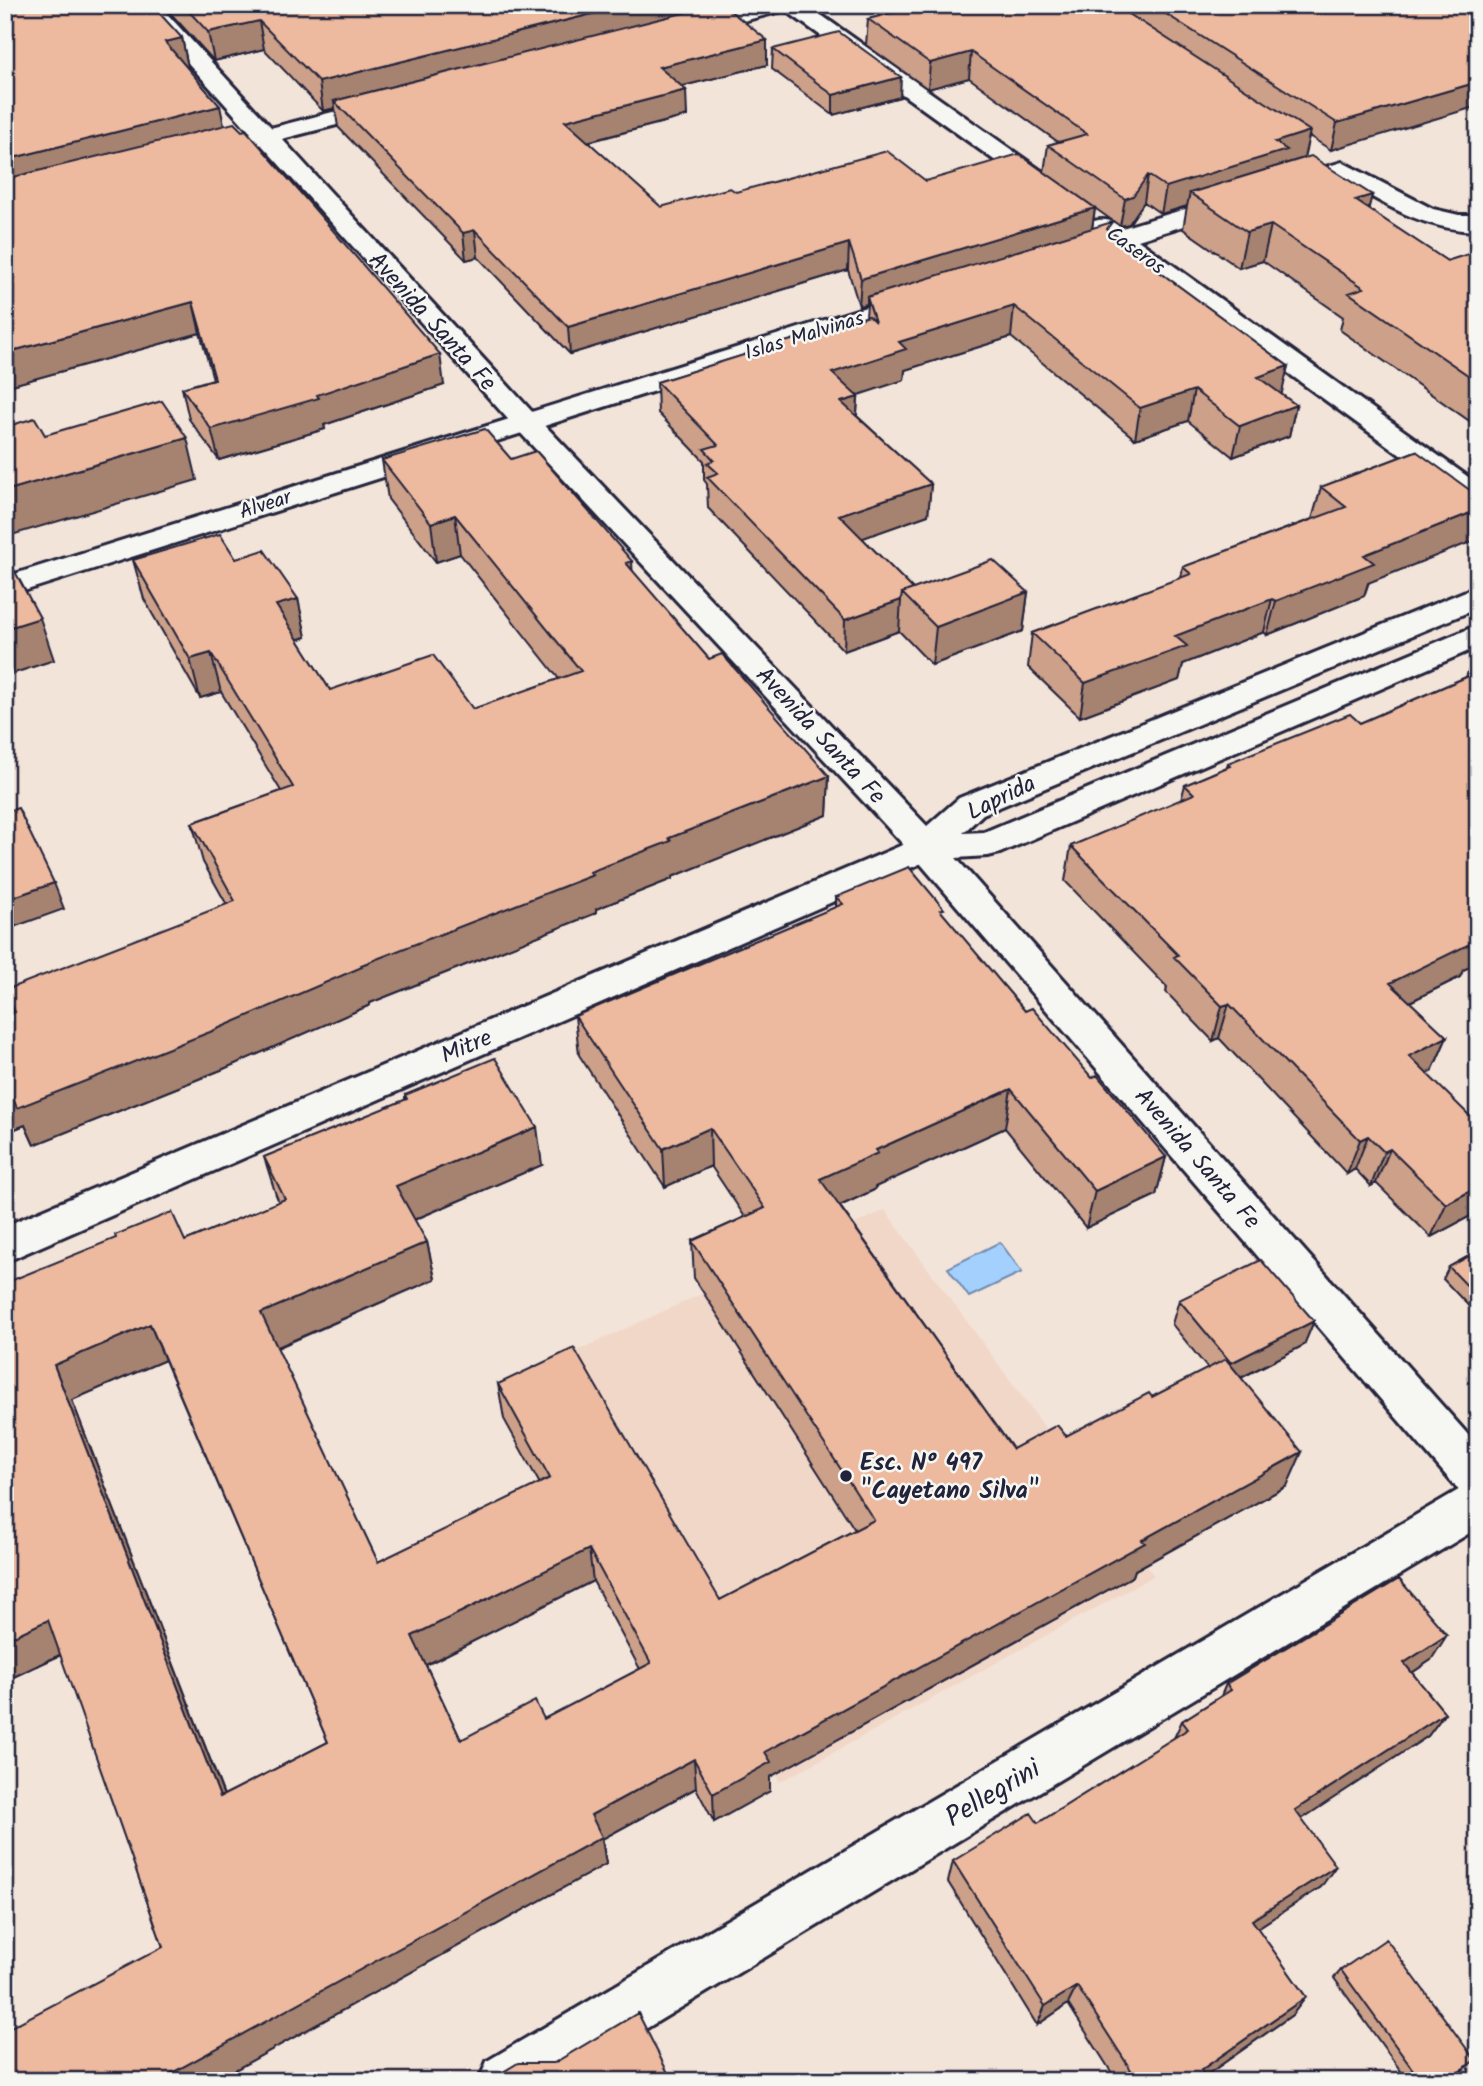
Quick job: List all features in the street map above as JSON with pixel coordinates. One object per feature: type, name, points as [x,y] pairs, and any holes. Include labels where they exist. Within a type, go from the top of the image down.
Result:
[{"type":"street","name":"Avenida Santa Fe","points":[[148,5],[264,137],[524,421],[926,847],[1478,1479]]},
{"type":"street","points":[[670,33],[779,5]]},
{"type":"street","points":[[792,5],[1062,197]]},
{"type":"street","points":[[200,153],[413,99]]},
{"type":"street","points":[[1319,154],[1417,213],[1457,225],[1478,223]]},
{"type":"street","points":[[1039,262],[1342,169]]},
{"type":"street","name":"Caseros","points":[[1085,213],[1478,498]]},
{"type":"street","name":"Islas Malvinas","points":[[524,421],[947,290]]},
{"type":"street","name":"Alvear","points":[[5,587],[524,421]]},
{"type":"street","name":"Laprida","points":[[926,847],[971,806],[1478,596]]},
{"type":"street","name":"Laprida","points":[[926,847],[988,844],[1478,635]]},
{"type":"street","name":"Mitre","points":[[5,1245],[926,847]]},
{"type":"street","name":"Pellegrini","points":[[507,2081],[1478,1503]]},
{"type":"shaded area","name":"Esc. N° 497 \"Cayetano Silva\"","points":[[885,1210],[1154,1576],[780,1782],[548,1364]]},
{"type":"water","points":[[1000,1242],[1022,1272],[969,1297],[948,1268]]},
{"type":"building","points":[[5,5],[152,5],[182,38],[165,42],[220,106],[5,160]]},
{"type":"building","points":[[183,5],[628,5],[319,82],[259,21],[208,32]]},
{"type":"building","points":[[723,5],[767,40],[659,67],[686,90],[565,121],[661,207],[730,188],[736,192],[887,151],[926,181],[1019,154],[1095,208],[861,279],[849,243],[568,327],[475,230],[463,233],[334,101]]},
{"type":"building","points":[[902,5],[1115,5],[1310,131],[1275,142],[1287,150],[1166,187],[1148,175],[1133,196],[1125,199],[1048,145],[1087,134],[971,52],[930,63],[868,19],[908,9]]},
{"type":"building","points":[[1152,5],[1476,5],[1478,82],[1337,123]]},
{"type":"building","points":[[839,32],[901,77],[833,95],[773,49]]},
{"type":"building","points":[[234,123],[242,131],[246,130],[440,354],[317,395],[319,398],[211,429],[182,388],[215,379],[193,302],[5,353],[5,179]]},
{"type":"building","points":[[1311,156],[1372,195],[1355,200],[1447,261],[1478,251],[1478,382],[1349,293],[1364,288],[1271,225],[1247,232],[1190,193]]},
{"type":"building","points":[[1112,222],[1107,229],[1154,264],[1150,265],[1288,366],[1258,377],[1296,405],[1240,426],[1194,390],[1140,408],[1014,306],[899,342],[906,349],[832,373],[858,397],[841,402],[931,484],[839,515],[913,589],[902,593],[901,600],[845,620],[707,477],[718,473],[707,463],[714,460],[704,449],[718,445],[657,382],[869,316],[875,322],[867,297]]},
{"type":"building","points":[[162,401],[187,438],[5,491],[5,427],[35,418],[45,435]]},
{"type":"building","points":[[485,429],[511,459],[536,451],[632,561],[626,563],[709,659],[722,654],[829,776],[669,838],[671,841],[590,872],[593,875],[361,965],[362,967],[210,1032],[17,1108],[9,1088],[5,1089],[5,1015],[15,1012],[5,990],[235,901],[192,823],[293,787],[211,653],[190,659],[133,560],[220,534],[236,559],[264,550],[298,599],[276,605],[330,690],[433,655],[473,709],[581,671],[455,515],[431,523],[382,460]]},
{"type":"building","points":[[1416,451],[1478,496],[1478,510],[1364,555],[1374,563],[1175,636],[1187,646],[1085,683],[1032,633],[1191,574],[1183,567],[1346,507],[1321,487]]},
{"type":"building","points":[[5,553],[40,618],[5,629]]},
{"type":"building","points":[[993,560],[1028,592],[936,627],[902,593]]},
{"type":"building","points":[[1478,672],[1478,935],[1470,938],[1474,942],[1390,983],[1447,1037],[1409,1056],[1478,1124],[1478,1187],[1446,1204],[1390,1149],[1384,1152],[1368,1136],[1360,1140],[1229,1004],[1222,1006],[1174,957],[1178,955],[1071,846],[1194,794],[1185,785],[1230,766],[1228,763],[1350,714],[1360,723]]},
{"type":"building","points":[[18,808],[54,883],[5,900],[5,812]]},
{"type":"building","points":[[909,867],[944,909],[940,910],[1025,1011],[1032,1008],[1092,1078],[1097,1075],[1166,1157],[1095,1191],[1011,1089],[876,1150],[878,1153],[820,1179],[1013,1449],[1057,1425],[1066,1436],[1149,1393],[1152,1397],[1226,1359],[1302,1452],[1142,1540],[1145,1543],[765,1752],[771,1762],[713,1794],[694,1759],[591,1815],[602,1837],[170,2074],[171,2078],[166,2081],[5,2081],[5,2030],[163,1947],[48,1620],[5,1640],[5,1283],[172,1212],[185,1241],[285,1199],[264,1157],[407,1099],[405,1095],[495,1058],[537,1127],[396,1186],[427,1242],[261,1313],[378,1562],[550,1478],[498,1384],[574,1348],[720,1600],[874,1520],[692,1241],[765,1208],[710,1128],[663,1149],[575,1016],[843,904],[836,897]],"holes":[[[150,1324],[328,1742],[220,1797],[54,1365]],[[589,1549],[651,1663],[544,1719],[535,1701],[461,1740],[412,1636]]]},
{"type":"building","points":[[1478,1251],[1478,1297],[1449,1267]]},
{"type":"building","points":[[1261,1260],[1314,1321],[1231,1363],[1179,1300]]},
{"type":"building","points":[[1399,1579],[1447,1635],[1404,1663],[1445,1713],[1295,1810],[1336,1866],[1252,1920],[1306,1997],[1201,2070],[1208,2081],[1138,2081],[1077,1986],[1045,2006],[953,1861],[1031,1813],[1038,1823],[1188,1729],[1182,1721],[1231,1690],[1226,1684]]},
{"type":"building","points":[[1386,1939],[1475,2060],[1447,2081],[1421,2081],[1341,1970]]},
{"type":"building","points":[[638,2013],[672,2081],[488,2081],[518,2063],[554,2063]]},
{"type":"place","name":"Esc. N° 497 \"Cayetano Silva\"","points":[[846,1476]]}]
